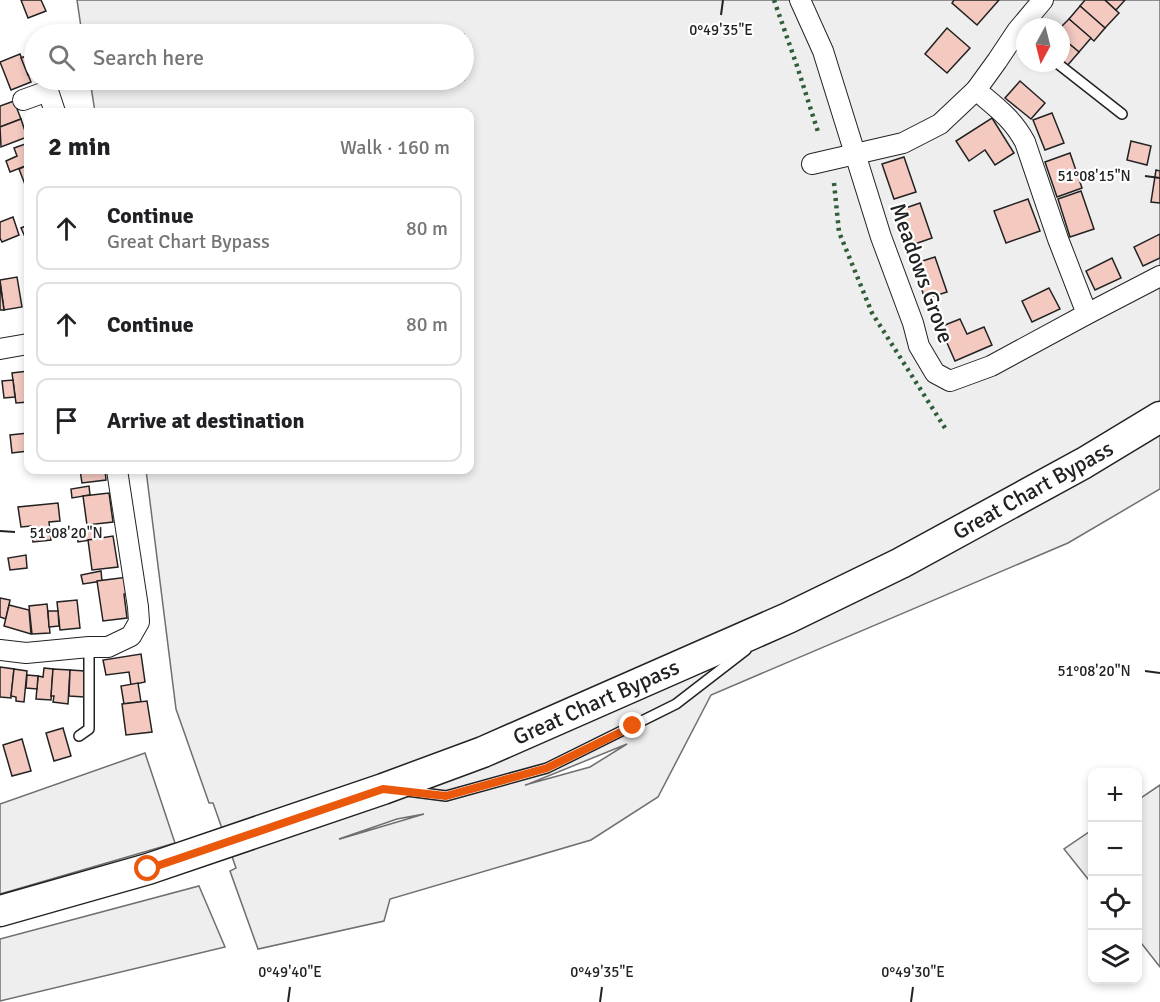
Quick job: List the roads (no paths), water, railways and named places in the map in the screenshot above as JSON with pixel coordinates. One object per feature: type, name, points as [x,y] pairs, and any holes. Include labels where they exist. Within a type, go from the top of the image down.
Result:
[{"type":"main road","name":"Great Chart Bypass","points":[[0,911],[148,869],[383,789],[483,752],[788,618],[901,563],[1084,463],[1160,417]]},
{"type":"street","name":"Meadows Grove","points":[[800,0],[823,51],[881,237],[913,323],[919,346],[935,373],[950,381],[991,366],[1160,276]]},
{"type":"street","points":[[1031,18],[1043,0]]},
{"type":"street","points":[[812,164],[903,142],[940,124],[976,90],[1016,40]]},
{"type":"street","points":[[976,90],[1009,118],[1018,128],[1025,142],[1058,239],[1087,314]]},
{"type":"street","points":[[23,100],[48,91],[54,108]]},
{"type":"street","points":[[0,349],[24,345]]},
{"type":"street","points":[[0,650],[26,653],[108,647],[131,636],[139,622],[138,607],[118,474]]},
{"type":"lane","points":[[1068,72],[1122,114]]},
{"type":"lane","points":[[760,639],[788,618]]},
{"type":"lane","points":[[79,736],[89,729],[89,647]]},
{"type":"lane","points":[[383,789],[446,796],[547,768],[676,705],[751,647]]}]
